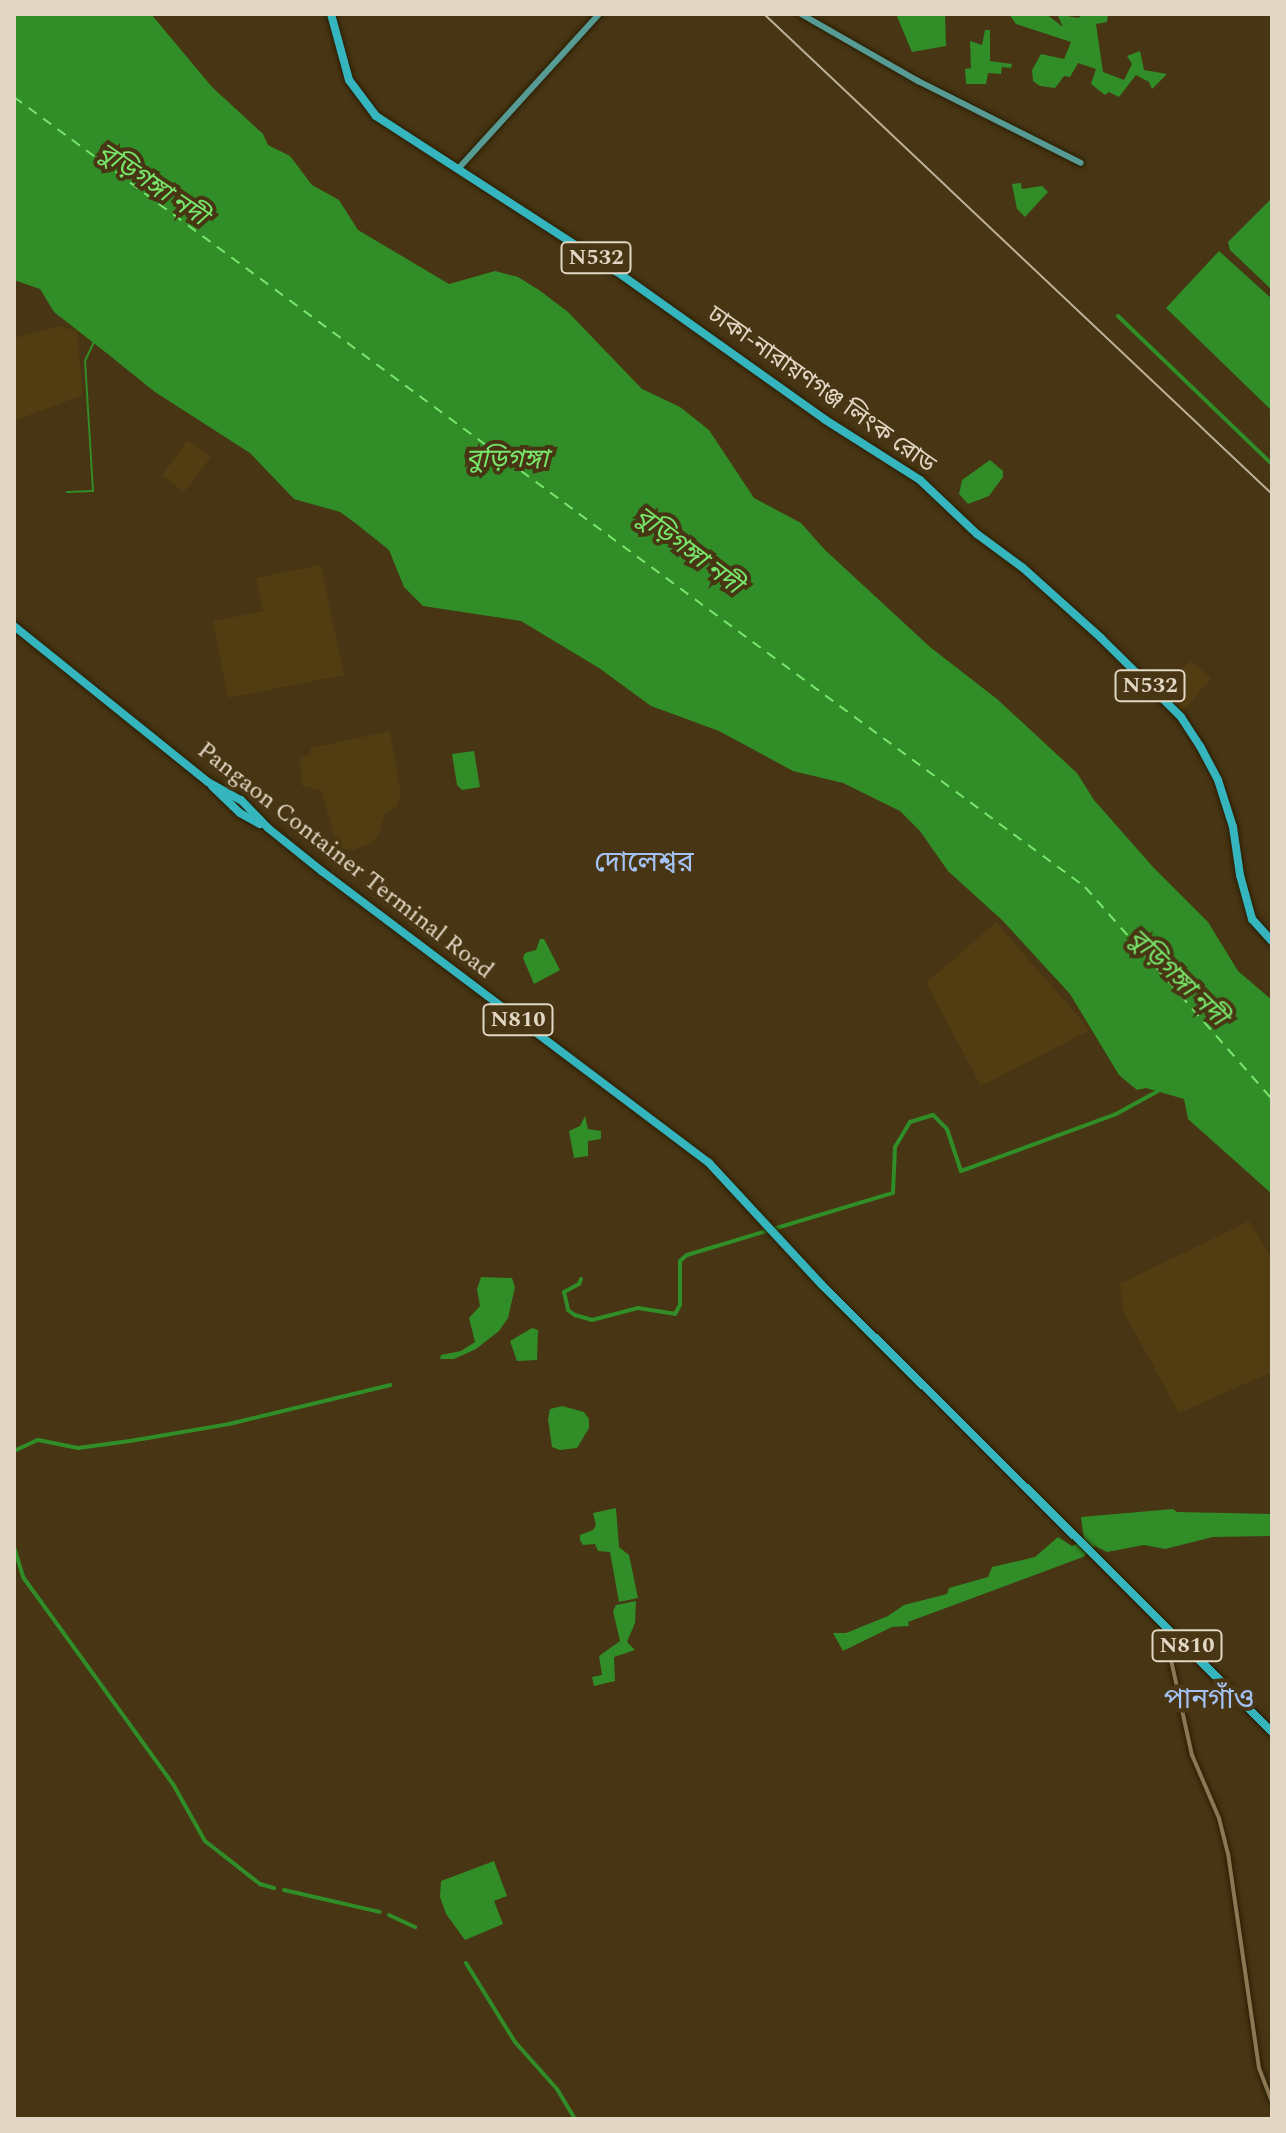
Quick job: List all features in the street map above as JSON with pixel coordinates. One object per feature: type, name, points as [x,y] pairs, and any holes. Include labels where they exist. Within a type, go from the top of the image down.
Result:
[{"type":"highway","name":"ঢাকা-নারায়ণগঞ্জ লিংক রোড","points":[[331,14],[349,80],[366,106],[404,136],[616,271],[824,419],[920,480],[977,534],[1022,567],[1101,638],[1181,717],[1200,746],[1218,780],[1233,827],[1240,875],[1252,919],[1272,941]]},
{"type":"highway","name":"Pangaon Container Terminal Road","points":[[14,626],[208,782],[240,813],[268,828],[629,1104],[689,1146],[762,1218],[822,1285],[1163,1622]]},
{"type":"highway","name":"N810","points":[[1163,1622],[1272,1732]]},
{"type":"main road","points":[[458,169],[599,14]]},
{"type":"main road","points":[[801,14],[918,81],[1081,163]]},
{"type":"street","points":[[1163,1622],[1187,1737],[1219,1818],[1228,1853],[1259,2068],[1272,2102]]},
{"type":"shaded area","points":[[60,326],[77,331],[83,395],[14,421],[14,338]]},
{"type":"shaded area","points":[[188,440],[211,457],[184,492],[162,475]]},
{"type":"shaded area","points":[[321,565],[344,675],[228,698],[213,621],[263,611],[256,578]]},
{"type":"shaded area","points":[[1191,661],[1211,678],[1180,715],[1156,691]]},
{"type":"shaded area","points":[[390,731],[401,795],[397,806],[385,813],[379,834],[372,842],[354,850],[345,849],[337,845],[321,790],[302,786],[300,759],[310,754],[311,748]]},
{"type":"shaded area","points":[[996,922],[1090,1030],[981,1086],[926,983]]},
{"type":"shaded area","points":[[1249,1221],[1272,1259],[1272,1372],[1179,1413],[1123,1311],[1120,1284]]},
{"type":"water","name":"বুড়িগঙ্গা","points":[[14,14],[151,14],[212,87],[263,134],[268,145],[290,156],[312,185],[339,200],[358,230],[449,284],[495,271],[518,277],[539,290],[568,312],[642,389],[680,407],[709,430],[754,498],[801,523],[825,550],[930,647],[997,699],[1077,773],[1094,800],[1153,867],[1208,922],[1238,971],[1272,1000],[1272,1194],[1188,1119],[1184,1099],[1146,1088],[1137,1090],[1119,1075],[1070,994],[1003,921],[948,871],[920,831],[900,811],[843,783],[793,771],[719,731],[651,706],[599,668],[521,621],[423,606],[404,587],[389,550],[354,522],[340,512],[294,499],[250,453],[155,392],[54,312],[40,289],[14,280]]},
{"type":"water","points":[[896,14],[945,14],[946,46],[912,52]]},
{"type":"water","points":[[1009,14],[1046,14],[1063,27],[1057,14],[1078,18],[1084,14],[1108,14],[1107,22],[1096,24],[1103,72],[1124,80],[1132,64],[1127,56],[1140,51],[1144,70],[1167,74],[1152,89],[1149,82],[1136,75],[1119,97],[1109,92],[1105,95],[1091,84],[1096,69],[1078,63],[1070,77],[1064,76],[1055,88],[1040,86],[1033,81],[1032,70],[1041,54],[1064,59],[1071,42],[1016,24]]},
{"type":"water","points":[[985,30],[990,30],[990,61],[1012,64],[1011,68],[1002,67],[1001,74],[988,73],[986,84],[966,84],[965,69],[971,68],[970,41],[982,45]]},
{"type":"water","points":[[1021,183],[1022,189],[1042,186],[1048,192],[1025,217],[1017,209],[1012,184]]},
{"type":"water","points":[[1272,198],[1272,290],[1230,250],[1228,242]]},
{"type":"water","points":[[1219,251],[1272,299],[1272,411],[1166,308]]},
{"type":"water","points":[[990,460],[1003,471],[1003,477],[989,496],[968,504],[959,494],[962,480]]},
{"type":"water","points":[[474,751],[480,787],[462,790],[457,785],[452,754]]},
{"type":"water","points":[[540,939],[544,939],[560,970],[534,984],[523,958],[525,953],[536,950]]},
{"type":"water","points":[[585,1116],[588,1129],[601,1131],[601,1139],[588,1141],[588,1156],[574,1158],[569,1131],[580,1126]]},
{"type":"water","points":[[481,1277],[512,1278],[515,1287],[508,1318],[499,1331],[476,1349],[454,1359],[440,1359],[441,1355],[461,1351],[475,1342],[469,1318],[480,1306],[477,1289]]},
{"type":"water","points":[[532,1328],[538,1330],[537,1360],[517,1361],[510,1341]]},
{"type":"water","points":[[562,1406],[584,1412],[589,1419],[589,1428],[577,1448],[560,1450],[552,1447],[548,1419],[550,1409]]},
{"type":"water","points":[[616,1508],[619,1547],[629,1555],[638,1598],[619,1602],[610,1552],[598,1551],[595,1544],[583,1545],[580,1540],[580,1535],[593,1530],[596,1525],[593,1513]]},
{"type":"water","points":[[1173,1509],[1177,1512],[1272,1514],[1272,1536],[1213,1537],[1165,1549],[1144,1545],[1107,1552],[1095,1546],[1083,1557],[908,1622],[909,1626],[892,1627],[843,1651],[833,1633],[846,1633],[888,1616],[904,1605],[947,1594],[949,1588],[988,1577],[992,1567],[1035,1557],[1058,1537],[1072,1546],[1084,1540],[1081,1517]]},
{"type":"water","points":[[636,1601],[635,1623],[627,1642],[635,1650],[614,1657],[615,1681],[594,1686],[592,1677],[602,1675],[599,1656],[620,1641],[613,1611],[616,1605]]},
{"type":"water","points":[[494,1861],[507,1896],[494,1901],[503,1924],[465,1940],[446,1914],[440,1897],[441,1881]]},
{"type":"waterway","points":[[1118,316],[1272,464]]},
{"type":"waterway","points":[[67,492],[93,491],[85,361],[94,342]]},
{"type":"waterway","points":[[581,1279],[579,1284],[564,1292],[568,1310],[575,1315],[592,1320],[638,1308],[675,1314],[680,1305],[680,1261],[687,1255],[893,1193],[895,1147],[910,1122],[933,1115],[947,1129],[961,1171],[1116,1114],[1158,1091]]},
{"type":"waterway","points":[[14,1451],[38,1440],[78,1448],[229,1424],[390,1385]]},
{"type":"waterway","points":[[14,1547],[23,1577],[173,1784],[205,1841],[260,1884],[274,1888]]},
{"type":"waterway","points":[[284,1890],[380,1912]]},
{"type":"waterway","points":[[389,1915],[415,1927]]},
{"type":"waterway","points":[[466,1963],[515,2042],[557,2089],[575,2119]]},
{"type":"ferry route","points":[[14,97],[1085,887],[1272,1099]]},
{"type":"railway","points":[[764,14],[1272,494]]},
{"type":"district","name":"দোলেশ্বর","points":[[644,863]]},
{"type":"district","name":"পানগাঁও","points":[[1209,1700]]},
{"type":"water label","name":"বুড়িগঙ্গা নদী","points":[[152,185]]},
{"type":"water label","name":"বুড়িগঙ্গা নদী","points":[[688,551]]},
{"type":"water label","name":"বুড়িগঙ্গা নদী","points":[[1177,978]]}]
